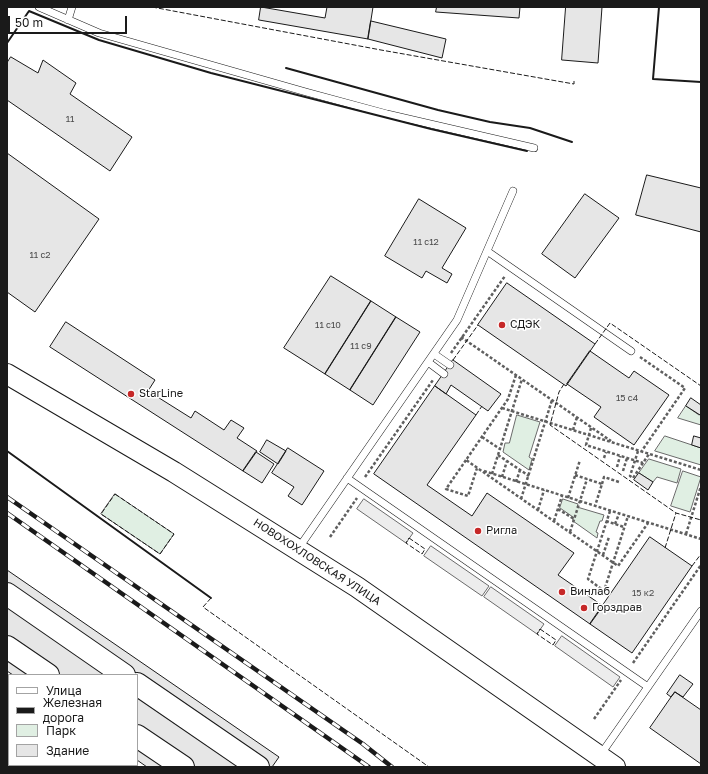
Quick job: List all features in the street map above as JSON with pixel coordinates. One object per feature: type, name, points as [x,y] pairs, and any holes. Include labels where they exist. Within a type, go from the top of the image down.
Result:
[{"type":"main road","points":[[7,594],[123,674]]},
{"type":"main road","points":[[7,647],[47,674]]},
{"type":"main road","points":[[138,685],[258,767]]},
{"type":"main road","points":[[138,737],[183,767]]},
{"type":"street","name":"НОВОХОХЛОВСКАЯ УЛИЦА","points":[[7,374],[174,472],[357,587],[607,762]]},
{"type":"lane","points":[[39,7],[99,33],[306,92],[387,114],[534,148]]},
{"type":"lane","points":[[68,20],[72,7]]},
{"type":"lane","points":[[298,549],[457,320],[513,191]]},
{"type":"lane","points":[[487,251],[631,351]]},
{"type":"lane","points":[[434,354],[450,365]]},
{"type":"lane","points":[[428,362],[444,374]]},
{"type":"lane","points":[[347,478],[648,687]]},
{"type":"lane","points":[[607,762],[648,687],[701,610]]},
{"type":"path","points":[[450,330],[614,443]]},
{"type":"path","points":[[631,351],[685,388],[639,451],[630,476],[632,478],[649,454]]},
{"type":"path","points":[[477,468],[468,496],[446,489],[508,399],[516,375]]},
{"type":"path","points":[[492,474],[522,379]]},
{"type":"path","points":[[521,499],[552,400]]},
{"type":"path","points":[[502,408],[701,470]]},
{"type":"path","points":[[573,430],[577,417]]},
{"type":"path","points":[[591,428],[586,445],[643,463]]},
{"type":"path","points":[[482,437],[500,449]]},
{"type":"path","points":[[604,458],[606,452]]},
{"type":"path","points":[[498,455],[528,476]]},
{"type":"path","points":[[617,467],[620,456]]},
{"type":"path","points":[[624,471],[627,458]]},
{"type":"path","points":[[466,460],[618,566],[648,523]]},
{"type":"path","points":[[568,498],[580,460]]},
{"type":"path","points":[[502,477],[507,461]]},
{"type":"path","points":[[516,482],[520,470]]},
{"type":"path","points":[[481,471],[701,539]]},
{"type":"path","points":[[575,475],[602,484]]},
{"type":"path","points":[[595,506],[604,477],[619,482]]},
{"type":"path","points":[[570,532],[587,479]]},
{"type":"path","points":[[686,534],[701,486]]},
{"type":"path","points":[[330,536],[363,489]]},
{"type":"path","points":[[538,510],[544,490]]},
{"type":"path","points":[[554,521],[562,496]]},
{"type":"path","points":[[558,508],[574,520]]},
{"type":"path","points":[[610,510],[588,579],[604,591],[628,516]]},
{"type":"path","points":[[616,524],[619,514]]},
{"type":"path","points":[[606,521],[624,527]]},
{"type":"path","points":[[603,555],[609,537]]},
{"type":"path","points":[[594,719],[701,565]]},
{"type":"green space","points":[[686,406],[699,415],[701,413],[701,425],[678,418]]},
{"type":"green space","points":[[517,415],[540,422],[529,457],[532,459],[529,470],[503,452],[505,443],[509,443]]},
{"type":"green space","points":[[665,436],[701,448],[701,465],[655,451]]},
{"type":"green space","points":[[649,459],[681,469],[677,483],[657,477],[653,482],[639,473]]},
{"type":"green space","points":[[683,471],[701,477],[690,512],[671,506]]},
{"type":"green space","points":[[115,494],[174,534],[160,554],[101,514]]},
{"type":"green space","points":[[563,499],[578,504],[577,507],[604,515],[596,532],[598,533],[597,538],[573,521],[573,517],[560,508]]},
{"type":"shaded area","points":[[364,499],[413,533],[406,543],[357,509]]},
{"type":"shaded area","points":[[431,546],[489,586],[482,596],[424,556]]},
{"type":"shaded area","points":[[491,587],[544,624],[537,634],[484,597]]},
{"type":"shaded area","points":[[562,636],[620,677],[613,687],[555,646]]},
{"type":"building","points":[[261,7],[325,18],[327,7],[373,7],[368,39],[259,20]]},
{"type":"building","points":[[437,7],[520,7],[519,18],[436,12]]},
{"type":"building","points":[[566,7],[602,7],[598,63],[562,60]]},
{"type":"building","points":[[371,21],[446,39],[442,58],[368,39]]},
{"type":"building","points":[[11,57],[38,73],[43,60],[76,83],[70,94],[132,137],[110,171],[7,100],[7,63]]},
{"type":"building","points":[[7,153],[99,219],[35,312],[7,292]]},
{"type":"building","points":[[647,175],[701,188],[701,232],[636,215]]},
{"type":"building","points":[[585,194],[619,218],[575,278],[542,254]]},
{"type":"building","points":[[419,199],[466,228],[442,268],[452,274],[447,283],[426,271],[422,278],[385,256]]},
{"type":"building","points":[[331,276],[371,301],[325,374],[284,348]]},
{"type":"building","points":[[507,283],[595,344],[566,386],[478,325]]},
{"type":"building","points":[[371,301],[396,317],[350,390],[325,374]]},
{"type":"building","points":[[396,317],[420,332],[373,405],[350,390]]},
{"type":"building","points":[[66,322],[155,380],[148,391],[191,418],[195,411],[224,430],[231,420],[244,428],[237,438],[257,451],[243,471],[50,347]]},
{"type":"building","points":[[590,351],[629,378],[634,371],[669,395],[634,445],[594,417],[601,407],[567,384]]},
{"type":"building","points":[[453,360],[501,394],[488,411],[451,385],[446,394],[435,386]]},
{"type":"building","points":[[435,386],[476,415],[427,485],[472,516],[487,493],[574,553],[558,575],[603,606],[590,624],[374,474]]},
{"type":"building","points":[[691,398],[701,405],[700,415],[686,406]]},
{"type":"building","points":[[694,436],[701,438],[701,448],[692,445]]},
{"type":"building","points":[[267,440],[286,451],[278,464],[260,452]]},
{"type":"building","points":[[288,448],[324,471],[302,505],[288,496],[294,487],[272,473]]},
{"type":"building","points":[[256,452],[274,464],[262,483],[243,471]]},
{"type":"building","points":[[639,473],[653,482],[648,490],[634,480]]},
{"type":"building","points":[[650,537],[692,566],[632,653],[590,624]]},
{"type":"building","points":[[7,570],[279,757],[272,767],[147,767],[138,761],[138,674],[12,674],[7,671]]},
{"type":"building","points":[[680,675],[693,684],[683,697],[675,692],[671,697],[667,694]]},
{"type":"building","points":[[675,692],[701,710],[701,764],[650,728]]},
{"type":"railway","points":[[7,497],[363,744],[392,767]]},
{"type":"railway","points":[[7,513],[369,767]]},
{"type":"fence","points":[[152,7],[574,84],[574,79]]},
{"type":"fence","points":[[595,344],[610,323],[701,386]]},
{"type":"fence","points":[[453,360],[478,325]]},
{"type":"fence","points":[[564,384],[559,392],[550,425],[676,513],[701,520]]},
{"type":"fence","points":[[476,415],[482,406]]},
{"type":"fence","points":[[115,494],[174,534],[160,554],[101,514],[115,494]]},
{"type":"fence","points":[[665,548],[676,513]]},
{"type":"fence","points":[[409,538],[425,549],[422,554],[406,543],[409,538]]},
{"type":"fence","points":[[692,566],[701,554]]},
{"type":"fence","points":[[211,598],[203,607],[429,767]]},
{"type":"fence","points":[[540,629],[556,640],[553,645],[537,634],[540,629]]},
{"type":"wall","points":[[659,7],[653,79],[701,82]]},
{"type":"wall","points":[[7,43],[29,11],[99,40],[211,73],[431,129],[527,151]]},
{"type":"wall","points":[[286,68],[438,110],[490,122],[530,128],[572,142]]},
{"type":"wall","points":[[7,451],[211,598]]},
{"type":"place","name":"СДЭК","points":[[502,325]]},
{"type":"place","name":"StarLine","points":[[131,394]]},
{"type":"place","name":"Ригла","points":[[478,531]]},
{"type":"place","name":"Винлаб","points":[[562,592]]},
{"type":"place","name":"Горздрав","points":[[584,608]]}]
